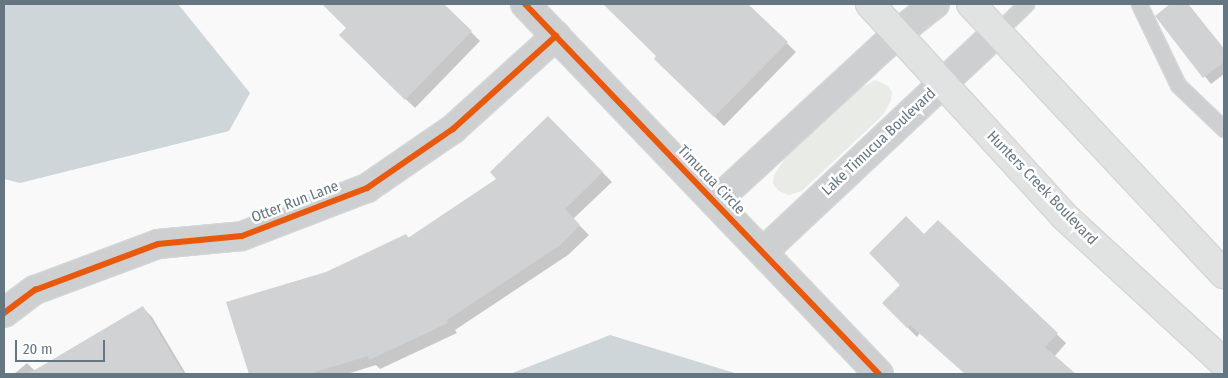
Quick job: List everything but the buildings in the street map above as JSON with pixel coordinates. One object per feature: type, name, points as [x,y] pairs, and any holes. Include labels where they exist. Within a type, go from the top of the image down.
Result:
[{"type":"street","name":"Timucua Circle","points":[[525,4],[878,374]]},
{"type":"street","name":"Hunters Creek Boulevard","points":[[870,4],[1064,216],[1224,363]]},
{"type":"street","points":[[715,202],[898,33],[935,4]]},
{"type":"street","points":[[971,4],[996,33],[1224,274]]},
{"type":"street","name":"Lake Timucua Boulevard","points":[[763,252],[996,33]]},
{"type":"street","name":"Otter Run Lane","points":[[4,313],[35,290],[158,244],[242,236],[367,188],[453,129],[556,36]]},
{"type":"lane","points":[[996,33],[1026,4]]},
{"type":"lane","points":[[1140,4],[1178,85],[1224,128]]},
{"type":"shaded area","points":[[4,4],[178,4],[250,93],[229,131],[20,183],[4,179]]},
{"type":"shaded area","points":[[875,80],[888,86],[892,92],[891,100],[884,114],[802,191],[789,195],[779,191],[773,184],[774,175],[786,157],[856,91]]},
{"type":"shaded area","points":[[610,335],[738,374],[510,374]]},
{"type":"cycle path","points":[[525,4],[879,374]]},
{"type":"cycle path","points":[[4,313],[35,290],[158,244],[242,236],[367,188],[453,129],[556,36]]}]
